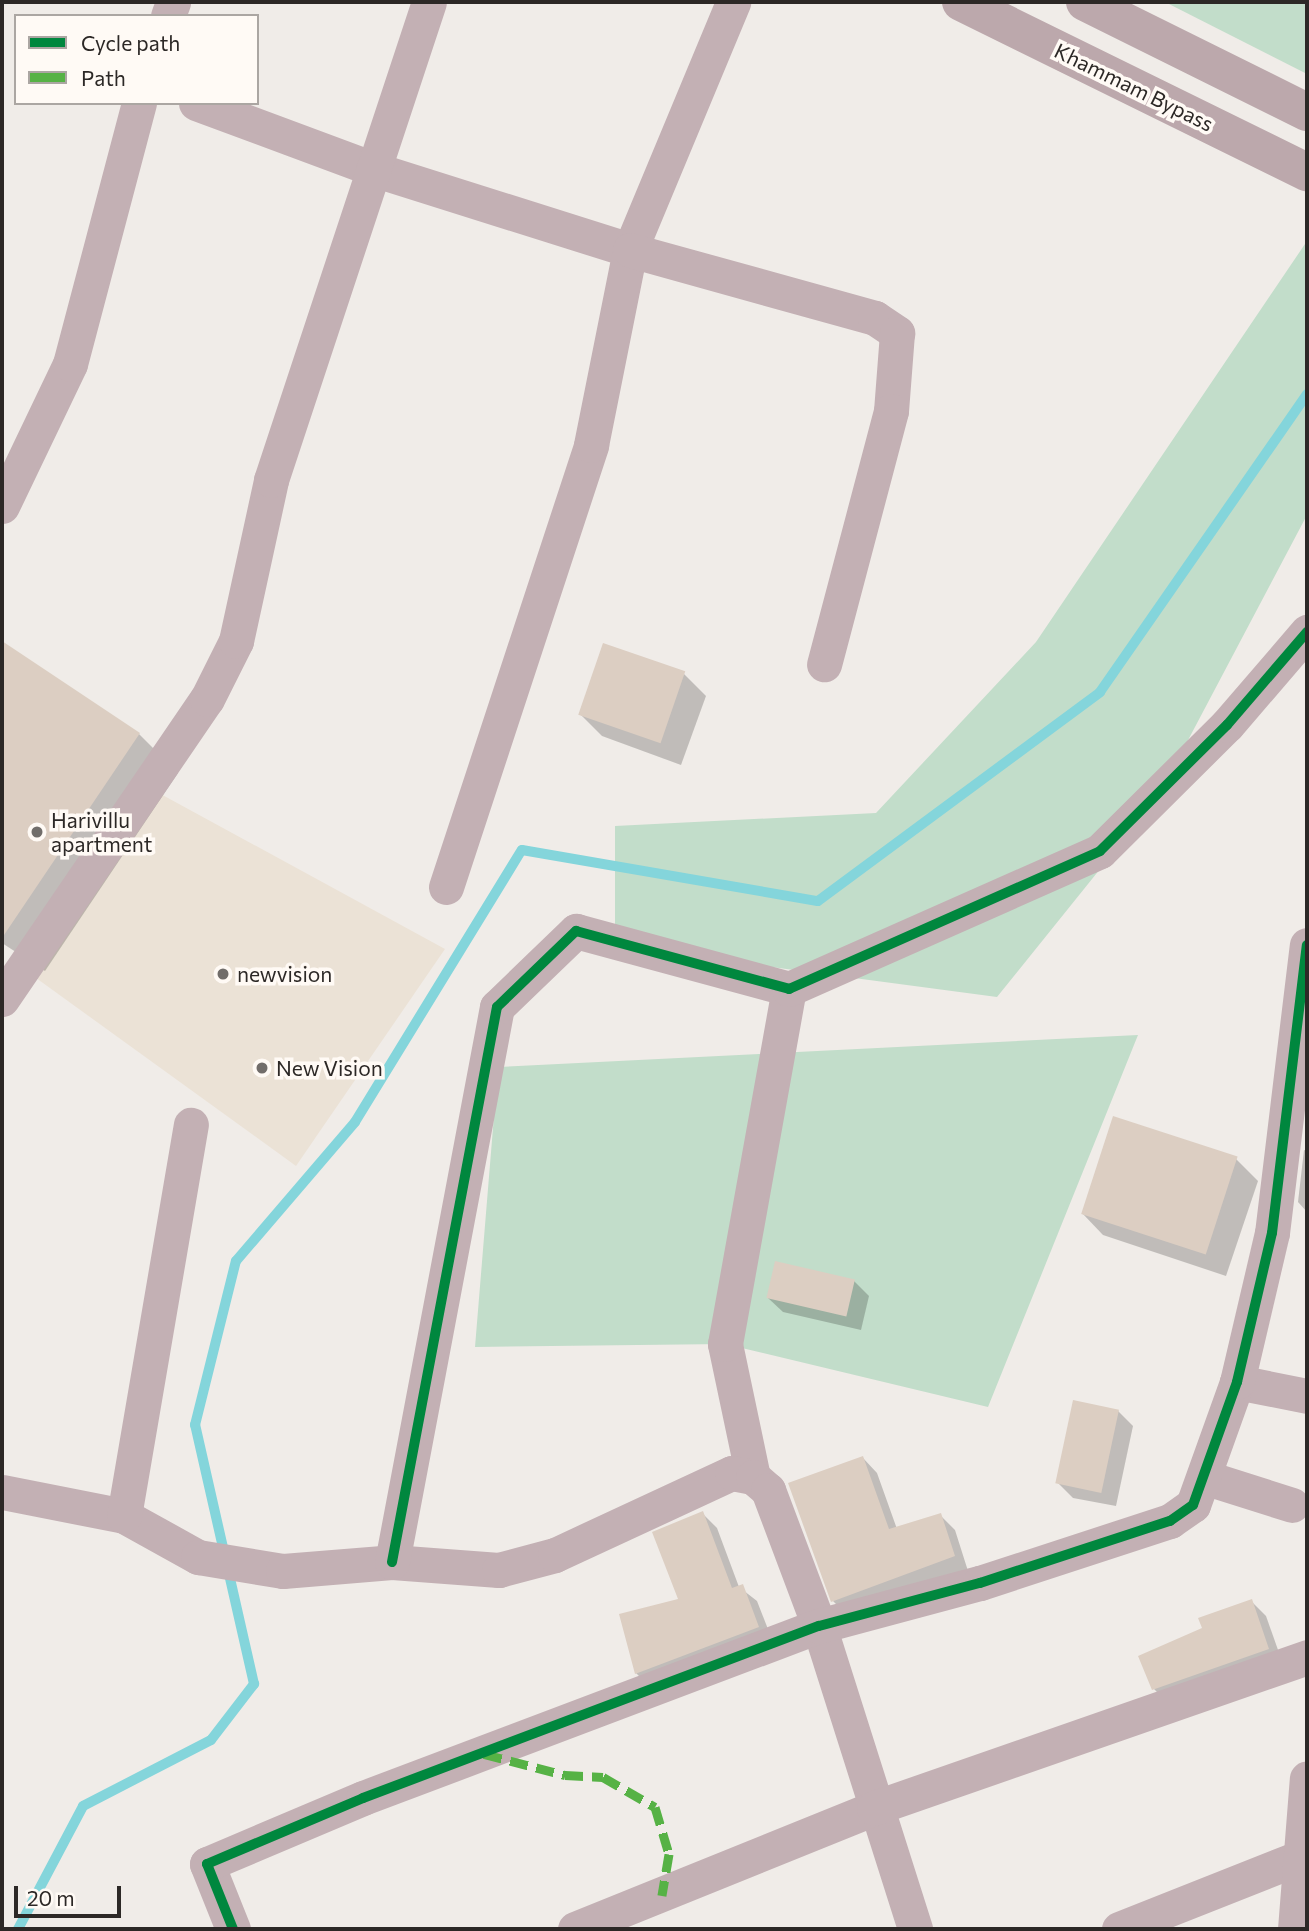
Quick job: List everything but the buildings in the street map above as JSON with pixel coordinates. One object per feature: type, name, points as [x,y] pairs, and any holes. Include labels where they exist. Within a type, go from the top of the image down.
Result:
[{"type":"highway","name":"Khammam Bypass","points":[[961,2],[1307,172]]},
{"type":"highway","points":[[1085,2],[1307,112]]},
{"type":"street","points":[[2,999],[207,699],[236,640],[271,480],[429,2]]},
{"type":"street","points":[[446,887],[591,444],[630,250],[733,2]]},
{"type":"street","points":[[6,487],[70,364],[138,105]]},
{"type":"street","points":[[201,105],[373,169],[630,250],[875,318],[897,333],[891,411],[824,664]]},
{"type":"street","points":[[392,1562],[497,1007],[576,931],[789,989],[1100,851],[1227,725],[1307,632]]},
{"type":"street","points":[[233,1929],[207,1864],[363,1798],[819,1626],[980,1583],[1170,1521],[1192,1505],[1207,1478],[1237,1382],[1272,1233],[1307,945]]},
{"type":"street","points":[[753,1477],[725,1345],[789,989]]},
{"type":"street","points":[[124,1516],[191,1125]]},
{"type":"street","points":[[1237,1382],[1307,1396]]},
{"type":"street","points":[[2,1492],[124,1516],[198,1557],[283,1571],[392,1562],[499,1570],[555,1555],[732,1473],[753,1477],[768,1490],[819,1626],[874,1808],[915,1929]]},
{"type":"street","points":[[1207,1478],[1292,1505]]},
{"type":"street","points":[[575,1929],[874,1808],[1307,1657]]},
{"type":"street","points":[[1295,1929],[1298,1858],[1307,1778]]},
{"type":"street","points":[[1119,1929],[1298,1858]]},
{"type":"shaded area","name":"New Vision","points":[[135,780],[445,949],[296,1166],[25,970]]},
{"type":"green space","points":[[1165,2],[1307,2],[1307,74]]},
{"type":"green space","points":[[1307,241],[1307,515],[1158,797],[997,997],[615,946],[615,826],[876,813],[1036,642]]},
{"type":"green space","points":[[1138,1035],[988,1407],[725,1344],[475,1347],[498,1067]]},
{"type":"waterway","points":[[18,1929],[83,1806],[211,1740],[254,1684],[195,1425],[236,1261],[355,1122],[522,850],[818,901],[1100,692],[1307,394]]},
{"type":"marked path","points":[[484,1754],[565,1775],[603,1777],[655,1807],[669,1854],[662,1895]]},
{"type":"cycle path","points":[[392,1562],[497,1007],[576,931],[789,989],[1100,851],[1227,725],[1307,632]]},
{"type":"cycle path","points":[[233,1929],[207,1864],[363,1798],[819,1626],[980,1583],[1170,1521],[1193,1505],[1237,1382],[1272,1233],[1307,945]]},
{"type":"place","name":"Harivillu apartment","points":[[37,832]]},
{"type":"place","name":"newvision","points":[[223,974]]},
{"type":"place","name":"New Vision","points":[[262,1068]]}]
